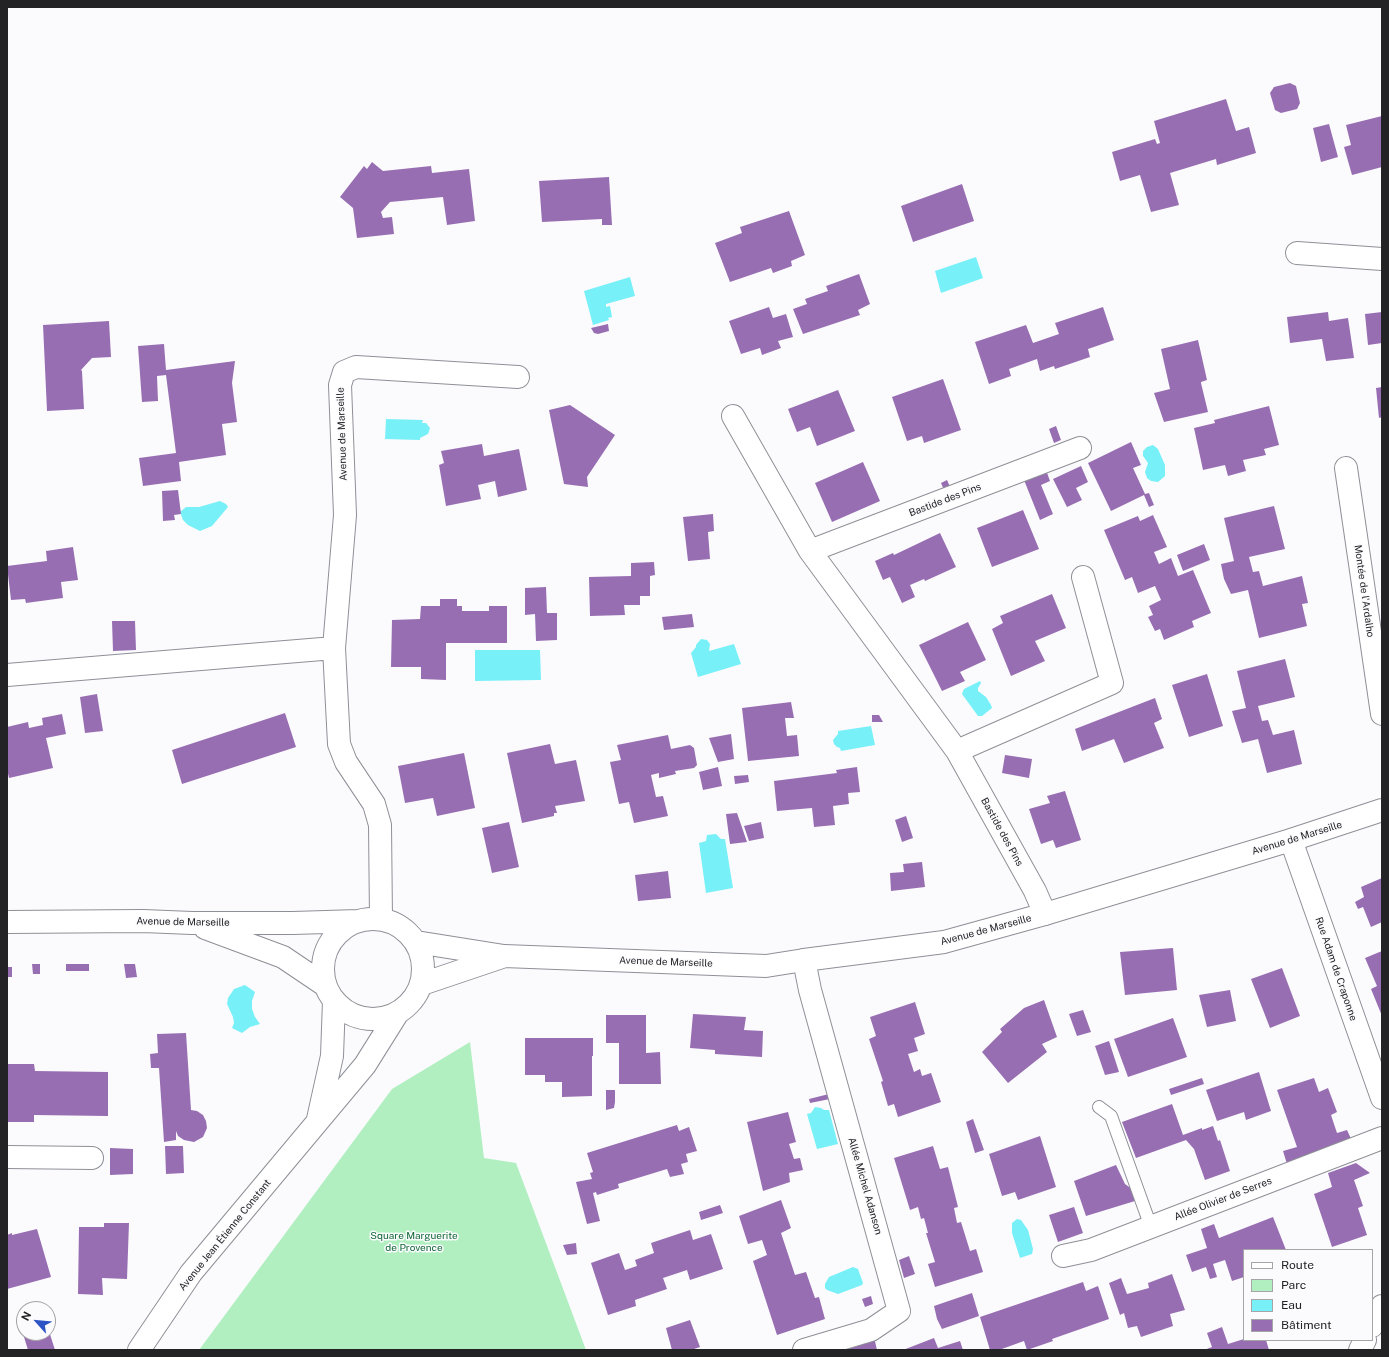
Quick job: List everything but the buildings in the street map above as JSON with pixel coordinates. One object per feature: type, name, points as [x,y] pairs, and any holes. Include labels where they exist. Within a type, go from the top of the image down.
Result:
[{"type":"street","points":[[1298,253],[1382,259]]},
{"type":"street","name":"Avenue de Marseille","points":[[381,919],[380,825],[374,804],[346,762],[339,744],[334,648],[345,515],[340,384],[344,372],[356,367],[518,377]]},
{"type":"street","name":"Bastide des Pins","points":[[733,416],[810,551],[958,751],[1035,891],[1045,914]]},
{"type":"street","name":"Bastide des Pins","points":[[810,551],[1080,448]]},
{"type":"street","name":"Montée de l'Ardalho","points":[[1346,468],[1382,714]]},
{"type":"street","points":[[958,751],[1112,683],[1083,577]]},
{"type":"street","points":[[7,675],[334,648]]},
{"type":"street","name":"Avenue de Marseille","points":[[416,942],[504,956],[766,966],[944,942],[1045,914],[1291,840],[1382,810]]},
{"type":"street","name":"Rue Adam de Craponne","points":[[1291,840],[1382,1098]]},
{"type":"street","points":[[192,923],[283,957],[330,994],[347,1013],[363,1019],[380,1020],[397,1014],[412,1002],[422,984],[424,970],[422,955],[416,942],[401,927],[392,922],[381,919],[358,921],[344,928],[332,940],[325,954],[323,970],[330,994],[332,1056],[317,1124]]},
{"type":"street","name":"Avenue de Marseille","points":[[7,922],[143,921],[192,923],[293,923],[358,921]]},
{"type":"street","name":"Avenue de Marseille","points":[[422,984],[504,956]]},
{"type":"street","name":"Allée Michel Adanson","points":[[804,960],[810,990],[899,1310],[871,1330],[804,1350]]},
{"type":"street","name":"Avenue Jean Étienne Constant","points":[[139,1350],[191,1273],[365,1065],[397,1014]]},
{"type":"street","name":"Allée Olivier de Serres","points":[[1063,1256],[1091,1250],[1382,1138]]},
{"type":"street","points":[[7,1157],[92,1158]]},
{"type":"street","points":[[1373,1324],[1382,1306]]},
{"type":"street","points":[[1360,1350],[1364,1341]]},
{"type":"lane","points":[[1100,1107],[1111,1116],[1151,1227]]},
{"type":"green space","name":"Square Marguerite de Provence","points":[[470,1042],[484,1158],[516,1163],[586,1350],[199,1350],[392,1089]]},
{"type":"water","points":[[976,257],[983,278],[941,293],[935,271]]},
{"type":"water","points":[[630,277],[635,296],[606,304],[606,307],[610,306],[612,317],[608,318],[609,320],[593,325],[584,291]]},
{"type":"water","points":[[386,419],[423,420],[422,423],[426,423],[430,428],[428,434],[420,438],[420,440],[385,439]]},
{"type":"water","points":[[1153,445],[1158,449],[1165,465],[1165,476],[1158,482],[1151,481],[1147,478],[1145,472],[1148,463],[1143,456],[1143,451],[1147,447]]},
{"type":"water","points":[[220,501],[228,507],[212,526],[200,531],[188,525],[183,520],[180,512],[186,507],[199,507]]},
{"type":"water","points":[[701,639],[707,640],[710,644],[709,651],[734,644],[741,664],[698,677],[691,653]]},
{"type":"water","points":[[475,650],[540,650],[541,680],[475,681]]},
{"type":"water","points":[[980,681],[981,683],[978,691],[986,697],[992,708],[982,716],[978,716],[962,694],[964,689]]},
{"type":"water","points":[[871,726],[875,745],[841,751],[840,748],[834,744],[833,740],[838,734],[838,731]]},
{"type":"water","points":[[716,834],[721,839],[725,839],[733,888],[706,893],[699,843],[706,841],[707,835]]},
{"type":"water","points":[[245,985],[255,992],[252,1001],[252,1009],[260,1024],[250,1027],[242,1033],[232,1028],[234,1023],[233,1017],[227,1004],[228,998],[234,989]]},
{"type":"water","points":[[815,1107],[829,1110],[838,1144],[817,1149],[807,1114],[811,1113]]},
{"type":"water","points":[[1017,1219],[1021,1220],[1028,1230],[1033,1249],[1032,1254],[1020,1258],[1012,1233],[1012,1223]]},
{"type":"water","points":[[853,1267],[858,1269],[863,1283],[862,1285],[838,1294],[825,1288],[825,1284],[829,1277]]}]
